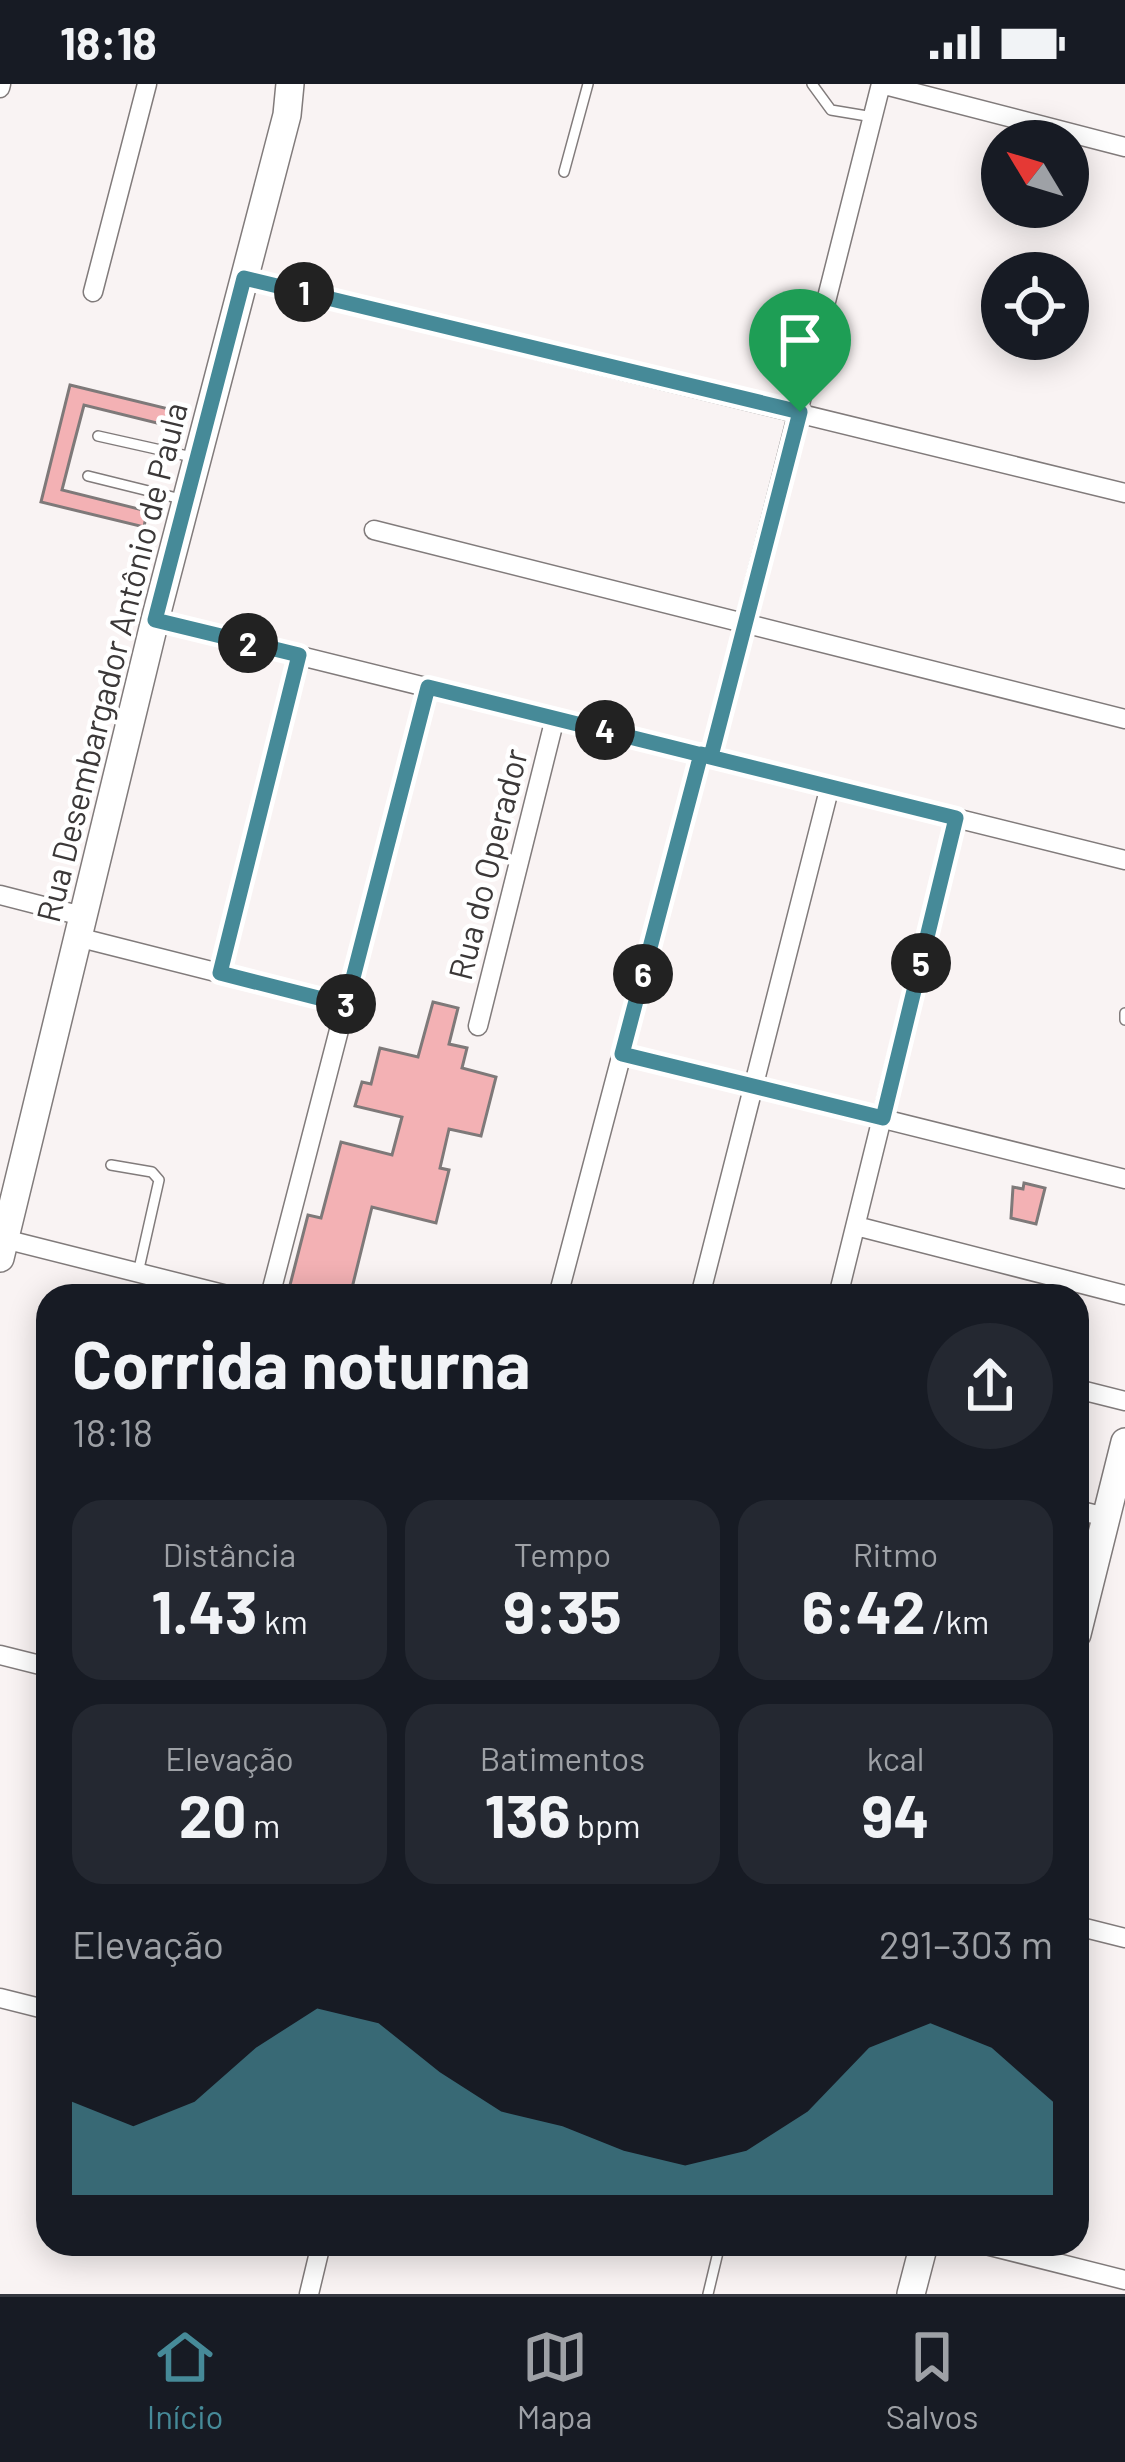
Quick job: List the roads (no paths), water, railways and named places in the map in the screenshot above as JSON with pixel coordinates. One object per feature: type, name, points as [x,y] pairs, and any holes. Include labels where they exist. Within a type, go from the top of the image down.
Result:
[{"type":"main road","name":"Rua Desembargador Antônio de Paula","points":[[2,1245],[155,620],[287,115],[290,84]]},
{"type":"main road","points":[[1089,1599],[1116,1520],[1125,1442]]},
{"type":"main road","points":[[911,2294],[921,2256]]},
{"type":"street","points":[[93,292],[147,84]]},
{"type":"street","points":[[561,1284],[745,625],[881,84],[1125,147]]},
{"type":"street","points":[[244,278],[1125,493]]},
{"type":"street","points":[[374,530],[1125,719]]},
{"type":"street","points":[[155,620],[1125,860]]},
{"type":"street","points":[[220,973],[299,655]]},
{"type":"street","points":[[273,1284],[428,687]]},
{"type":"street","name":"Rua do Operador","points":[[478,1026],[554,718]]},
{"type":"street","points":[[703,1284],[830,786]]},
{"type":"street","points":[[841,1284],[956,818]]},
{"type":"street","points":[[0,895],[220,973],[346,1005]]},
{"type":"street","points":[[622,1054],[1125,1179]]},
{"type":"street","points":[[856,1226],[1082,1284]]},
{"type":"street","points":[[2,1245],[145,1282]]},
{"type":"street","points":[[1089,1286],[1125,1295]]},
{"type":"street","points":[[1089,1392],[1125,1401]]},
{"type":"street","points":[[0,1655],[36,1664]]},
{"type":"street","points":[[1089,1929],[1125,1938]]},
{"type":"street","points":[[0,1998],[36,2007]]},
{"type":"street","points":[[309,2294],[318,2256]]},
{"type":"street","points":[[1058,2256],[1125,2280]]},
{"type":"lane","points":[[565,172],[588,84]]},
{"type":"lane","points":[[812,84],[831,110],[873,117]]},
{"type":"lane","points":[[98,436],[197,458]]},
{"type":"lane","points":[[88,476],[186,501]]},
{"type":"lane","points":[[111,1165],[152,1172],[159,1180],[145,1282]]},
{"type":"lane","points":[[708,2294],[717,2256]]}]
